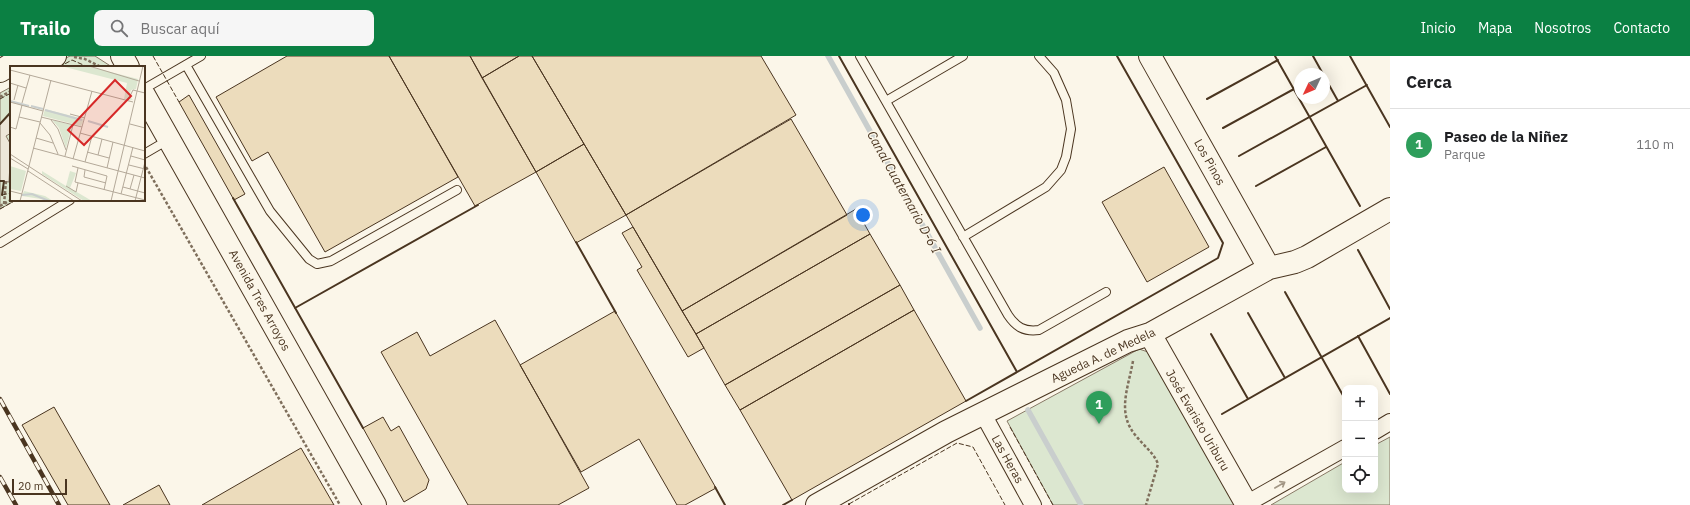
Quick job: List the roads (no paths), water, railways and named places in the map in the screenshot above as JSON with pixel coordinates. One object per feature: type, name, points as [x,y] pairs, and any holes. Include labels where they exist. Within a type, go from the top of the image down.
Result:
[{"type":"street","points":[[0,71],[25,56]]},
{"type":"street","points":[[122,56],[127,66]]},
{"type":"street","points":[[38,66],[63,57]]},
{"type":"street","name":"Los Pinos","points":[[1154,57],[1269,268]]},
{"type":"street","points":[[0,87],[10,81]]},
{"type":"street","name":"Avenida Tres Arroyos","points":[[145,97],[375,505]]},
{"type":"street","name":"Agueda A. de Medela","points":[[817,505],[938,436],[1128,342],[1150,334],[1269,268],[1301,260],[1390,209]]},
{"type":"street","name":"José Evaristo Uriburu","points":[[1150,334],[1247,505]]},
{"type":"street","name":"Las Heras","points":[[983,414],[1033,505]]},
{"type":"street","points":[[1378,429],[1390,422]]},
{"type":"street","points":[[1247,505],[1342,450]]},
{"type":"lane","points":[[145,88],[201,56]]},
{"type":"lane","points":[[860,56],[1008,315],[1020,328],[1033,331],[1044,328],[1106,292]]},
{"type":"lane","points":[[886,101],[963,56]]},
{"type":"lane","points":[[963,237],[1046,187],[1061,170],[1066,158],[1071,129],[1066,100],[1054,73],[1039,56]]},
{"type":"lane","points":[[186,65],[270,211],[305,255],[313,262],[322,264],[331,261],[457,190]]},
{"type":"lane","points":[[145,153],[169,139]]},
{"type":"lane","points":[[0,243],[68,201]]},
{"type":"waterway","name":"Canal Cuaternario D-6 I","points":[[828,56],[980,328]]},
{"type":"waterway","name":"Canal Cuaternario D-6 I","points":[[1028,410],[1081,505]]},
{"type":"railway","points":[[0,399],[59,505]]},
{"type":"railway","points":[[0,477],[16,505]]},
{"type":"place","name":"Paseo de la Niñez","points":[[1099,424]]}]
